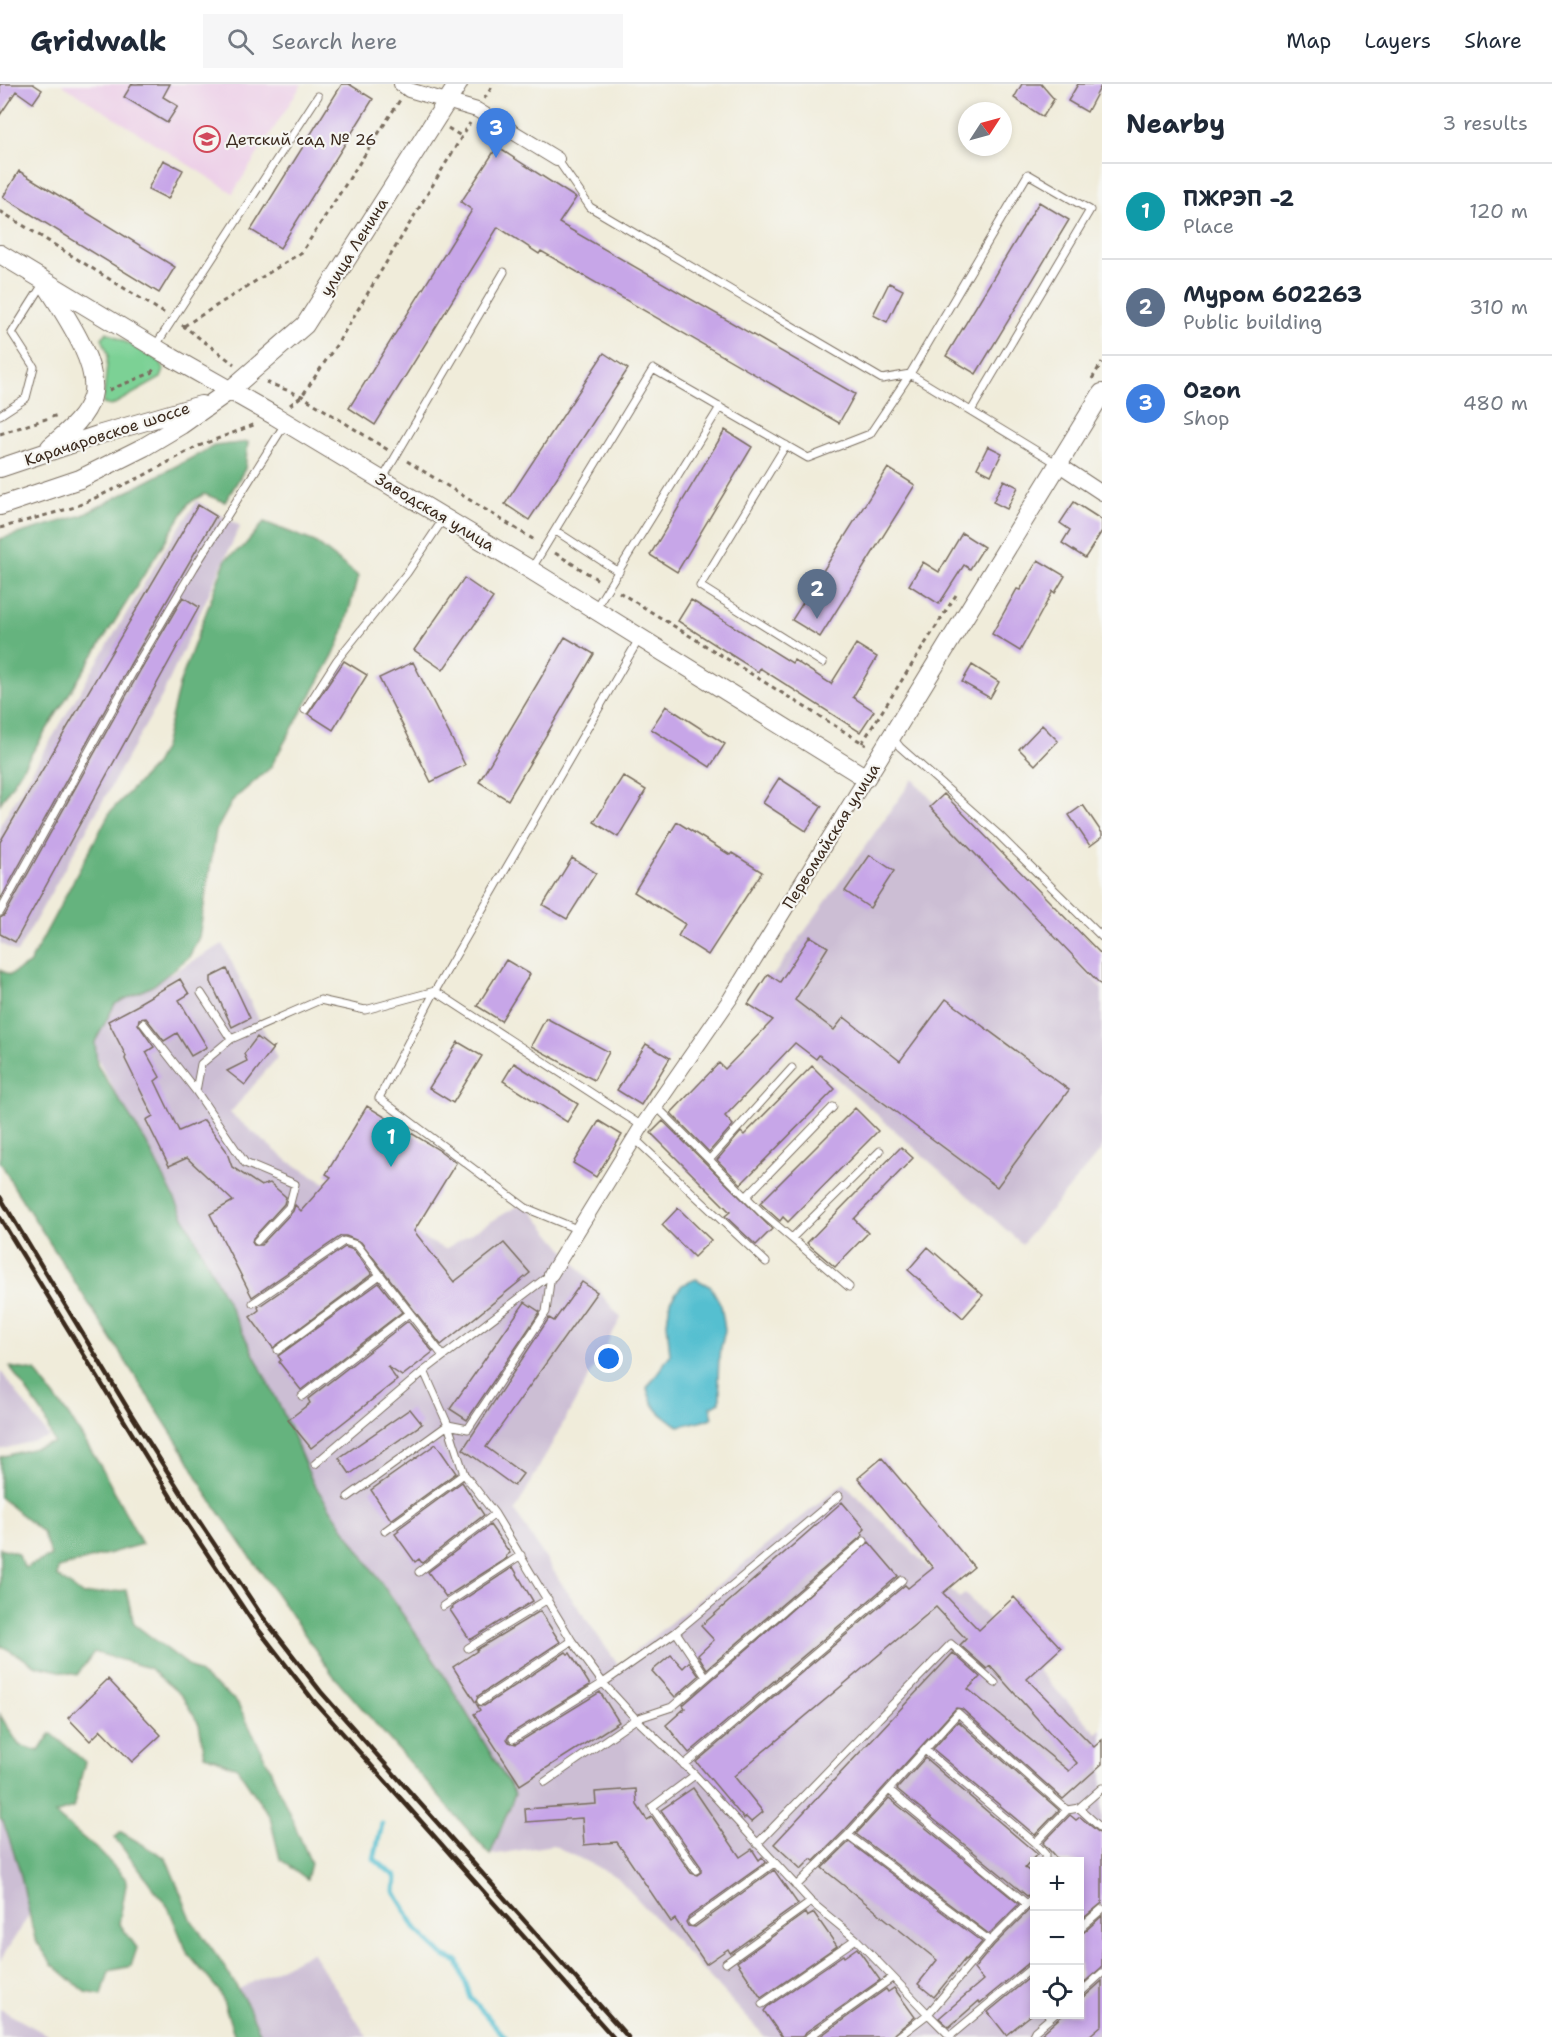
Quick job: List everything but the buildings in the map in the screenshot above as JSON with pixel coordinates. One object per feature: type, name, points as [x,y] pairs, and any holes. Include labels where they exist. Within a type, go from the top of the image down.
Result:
[{"type":"street","name":"улица Ленина","points":[[222,396],[305,325],[458,84]]},
{"type":"street","points":[[405,87],[477,110],[557,159]]},
{"type":"street","name":"Заводская улица","points":[[0,254],[154,347],[222,396],[286,422],[595,609],[866,778]]},
{"type":"street","points":[[41,455],[77,424],[92,397],[92,382],[87,357],[77,335],[45,282]]},
{"type":"street","name":"Первомайская улица","points":[[551,1274],[642,1126],[730,999],[1102,393]]},
{"type":"street","name":"Карачаровское шоссе","points":[[0,468],[222,396]]},
{"type":"street","name":"Карачаровское шоссе","points":[[0,506],[80,479],[144,447],[181,425],[222,396]]},
{"type":"street","points":[[138,423],[147,427],[151,433],[151,439],[144,447]]},
{"type":"street","points":[[1058,464],[1102,494]]},
{"type":"lane","points":[[154,347],[174,320],[318,96]]},
{"type":"lane","points":[[557,159],[590,207],[882,379],[910,374],[1058,464]]},
{"type":"lane","points":[[531,570],[653,369],[808,458],[870,434],[910,374],[1028,174],[1090,210],[971,411]]},
{"type":"lane","points":[[382,480],[504,272]]},
{"type":"lane","points":[[0,415],[26,399],[34,367],[12,333],[45,282]]},
{"type":"lane","points":[[595,609],[720,408]]},
{"type":"lane","points":[[0,912],[136,666],[194,568],[286,422]]},
{"type":"lane","points":[[786,445],[700,586],[823,663]]},
{"type":"lane","points":[[305,710],[337,660],[407,573],[444,518]]},
{"type":"lane","points":[[556,531],[619,572]]},
{"type":"lane","points":[[580,1230],[526,1208],[380,1098],[435,992],[640,637]]},
{"type":"lane","points":[[888,745],[900,747],[998,834],[1102,937]]},
{"type":"lane","points":[[196,1091],[201,1064],[231,1039],[320,1000],[365,1010],[435,992],[642,1126]]},
{"type":"lane","points":[[201,993],[231,1039]]},
{"type":"lane","points":[[143,1023],[196,1091],[245,1163],[295,1184],[289,1207],[257,1241]]},
{"type":"lane","points":[[710,1159],[792,1068]]},
{"type":"lane","points":[[656,1106],[746,1197],[849,1287]]},
{"type":"lane","points":[[746,1197],[833,1107]]},
{"type":"lane","points":[[635,1139],[766,1262]]},
{"type":"lane","points":[[792,1238],[880,1150]]},
{"type":"lane","points":[[253,1303],[344,1241],[357,1245],[443,1356]]},
{"type":"lane","points":[[315,1464],[423,1371],[551,1274]]},
{"type":"lane","points":[[348,1497],[448,1425],[468,1429],[546,1312],[551,1274]]},
{"type":"lane","points":[[278,1350],[380,1275]]},
{"type":"lane","points":[[302,1396],[410,1313]]},
{"type":"lane","points":[[423,1371],[448,1425],[464,1474],[495,1514],[572,1641],[603,1683],[636,1719],[695,1775],[811,1902],[856,1939],[951,2037],[1030,1970]]},
{"type":"lane","points":[[385,1531],[464,1474]]},
{"type":"lane","points":[[513,1740],[603,1683],[675,1632],[839,1496]]},
{"type":"lane","points":[[419,1572],[495,1514]]},
{"type":"lane","points":[[545,1782],[636,1719],[672,1707],[864,1541]]},
{"type":"lane","points":[[443,1606],[521,1555]]},
{"type":"lane","points":[[684,1765],[902,1580]]},
{"type":"lane","points":[[468,1648],[548,1599]]},
{"type":"lane","points":[[675,1632],[706,1677]]},
{"type":"lane","points":[[481,1701],[572,1641]]},
{"type":"lane","points":[[757,1844],[951,1644],[995,1683]]},
{"type":"lane","points":[[796,1886],[848,1835],[958,1713],[1067,1810]]},
{"type":"lane","points":[[925,1750],[1035,1843],[1045,1857]]},
{"type":"lane","points":[[695,1775],[652,1807],[696,1870]]},
{"type":"lane","points":[[1035,1843],[1067,1810],[1079,1808],[1102,1788]]},
{"type":"lane","points":[[889,1790],[1028,1904],[990,1941],[928,2014],[898,2037]]},
{"type":"lane","points":[[1079,1808],[1102,1829]]},
{"type":"lane","points":[[848,1835],[990,1941]]},
{"type":"lane","points":[[692,1922],[774,1863]]},
{"type":"lane","points":[[726,1963],[811,1902]]},
{"type":"lane","points":[[1084,1925],[1102,1909]]},
{"type":"lane","points":[[762,2004],[856,1939]]},
{"type":"lane","points":[[1084,1989],[1102,1973]]},
{"type":"lane","points":[[809,2037],[892,1978]]},
{"type":"lane","points":[[1032,2037],[1035,2031],[1049,2019]]},
{"type":"path","points":[[184,326],[302,252],[402,97],[405,87]]},
{"type":"path","points":[[0,211],[184,326],[249,375],[302,396],[862,743],[888,745]]},
{"type":"shaded area","name":"Детский сад № 26","points":[[61,84],[302,84],[233,193]]},
{"type":"shaded area","points":[[197,501],[240,526],[162,696],[17,953],[0,943],[0,825],[162,554]]},
{"type":"shaded area","points":[[913,779],[1102,989],[1102,1149],[1022,1244],[753,1004]]},
{"type":"shaded area","points":[[223,944],[277,1058],[230,1113],[288,1161],[398,1226],[445,1249],[524,1202],[621,1318],[515,1511],[618,1665],[844,1483],[959,1598],[965,1594],[1097,1733],[1102,1729],[1102,2037],[765,2037],[617,1877],[553,1845],[490,1855],[515,1794],[440,1669],[313,1483],[270,1387],[80,1025]]},
{"type":"shaded area","points":[[0,1370],[49,1437],[0,1450]]},
{"type":"shaded area","points":[[0,1792],[76,1840],[0,1961]]},
{"type":"shaded area","points":[[312,1952],[367,2037],[243,2037],[221,1998]]},
{"type":"shaded area","points":[[0,2009],[51,2037],[0,2037]]},
{"type":"green space","points":[[107,332],[160,361],[164,370],[161,378],[111,406],[103,404],[108,354],[102,338]]},
{"type":"green space","points":[[248,442],[245,469],[225,502],[204,494],[189,503],[0,804],[0,539],[83,515],[214,446]]},
{"type":"green space","points":[[264,522],[315,542],[358,576],[343,633],[335,652],[270,768],[233,800],[216,831],[199,937],[189,957],[154,985],[115,1004],[95,1042],[97,1065],[146,1142],[282,1410],[313,1483],[440,1669],[515,1794],[490,1855],[333,1675],[208,1496],[183,1451],[14,1187],[0,1161],[0,970],[10,975],[29,964],[110,812],[154,766],[164,747],[179,685],[226,559],[244,546]]},
{"type":"green space","points":[[10,1367],[35,1371],[71,1419],[101,1467],[142,1544],[58,1568],[57,1576],[83,1595],[126,1590],[134,1624],[237,1702],[269,1766],[311,1863],[307,1879],[280,1859],[270,1817],[237,1768],[205,1755],[199,1724],[182,1696],[149,1668],[94,1652],[77,1675],[37,1666],[2,1646],[0,1647],[0,1548],[17,1553],[25,1568],[51,1556],[43,1533],[0,1497],[0,1457],[54,1443],[43,1414]]},
{"type":"green space","points":[[0,1715],[19,1745],[39,1751],[51,1733],[85,1762],[73,1808],[55,1814],[100,1852],[127,1880],[119,1923],[137,1948],[131,1966],[109,1971],[102,1995],[85,1992],[52,1964],[35,1939],[19,1868],[3,1821],[0,1819]]},
{"type":"green space","points":[[121,1832],[166,1858],[192,1921],[221,1961],[247,2004],[262,2037],[235,2037],[220,1992],[188,1954],[168,1907],[115,1838]]},
{"type":"water","points":[[696,1279],[711,1287],[721,1305],[725,1330],[719,1356],[720,1402],[710,1407],[713,1418],[679,1426],[659,1411],[647,1388],[670,1355],[667,1323],[670,1301],[682,1285]]},
{"type":"waterway","points":[[382,1824],[374,1859],[396,1877],[395,1892],[416,1929],[444,1956],[458,1962],[471,1998],[505,2037]]},
{"type":"railway","points":[[0,1197],[131,1414],[262,1616],[321,1692],[628,2037]]},
{"type":"railway","points":[[0,1218],[188,1525],[254,1624],[313,1700],[613,2037]]},
{"type":"place","name":"Детский сад № 26","points":[[207,139]]},
{"type":"place","name":"Ozon","points":[[496,158]]},
{"type":"place","name":"Муром 602263","points":[[817,619]]},
{"type":"place","name":"ПЖРЭП -2","points":[[391,1167]]}]
